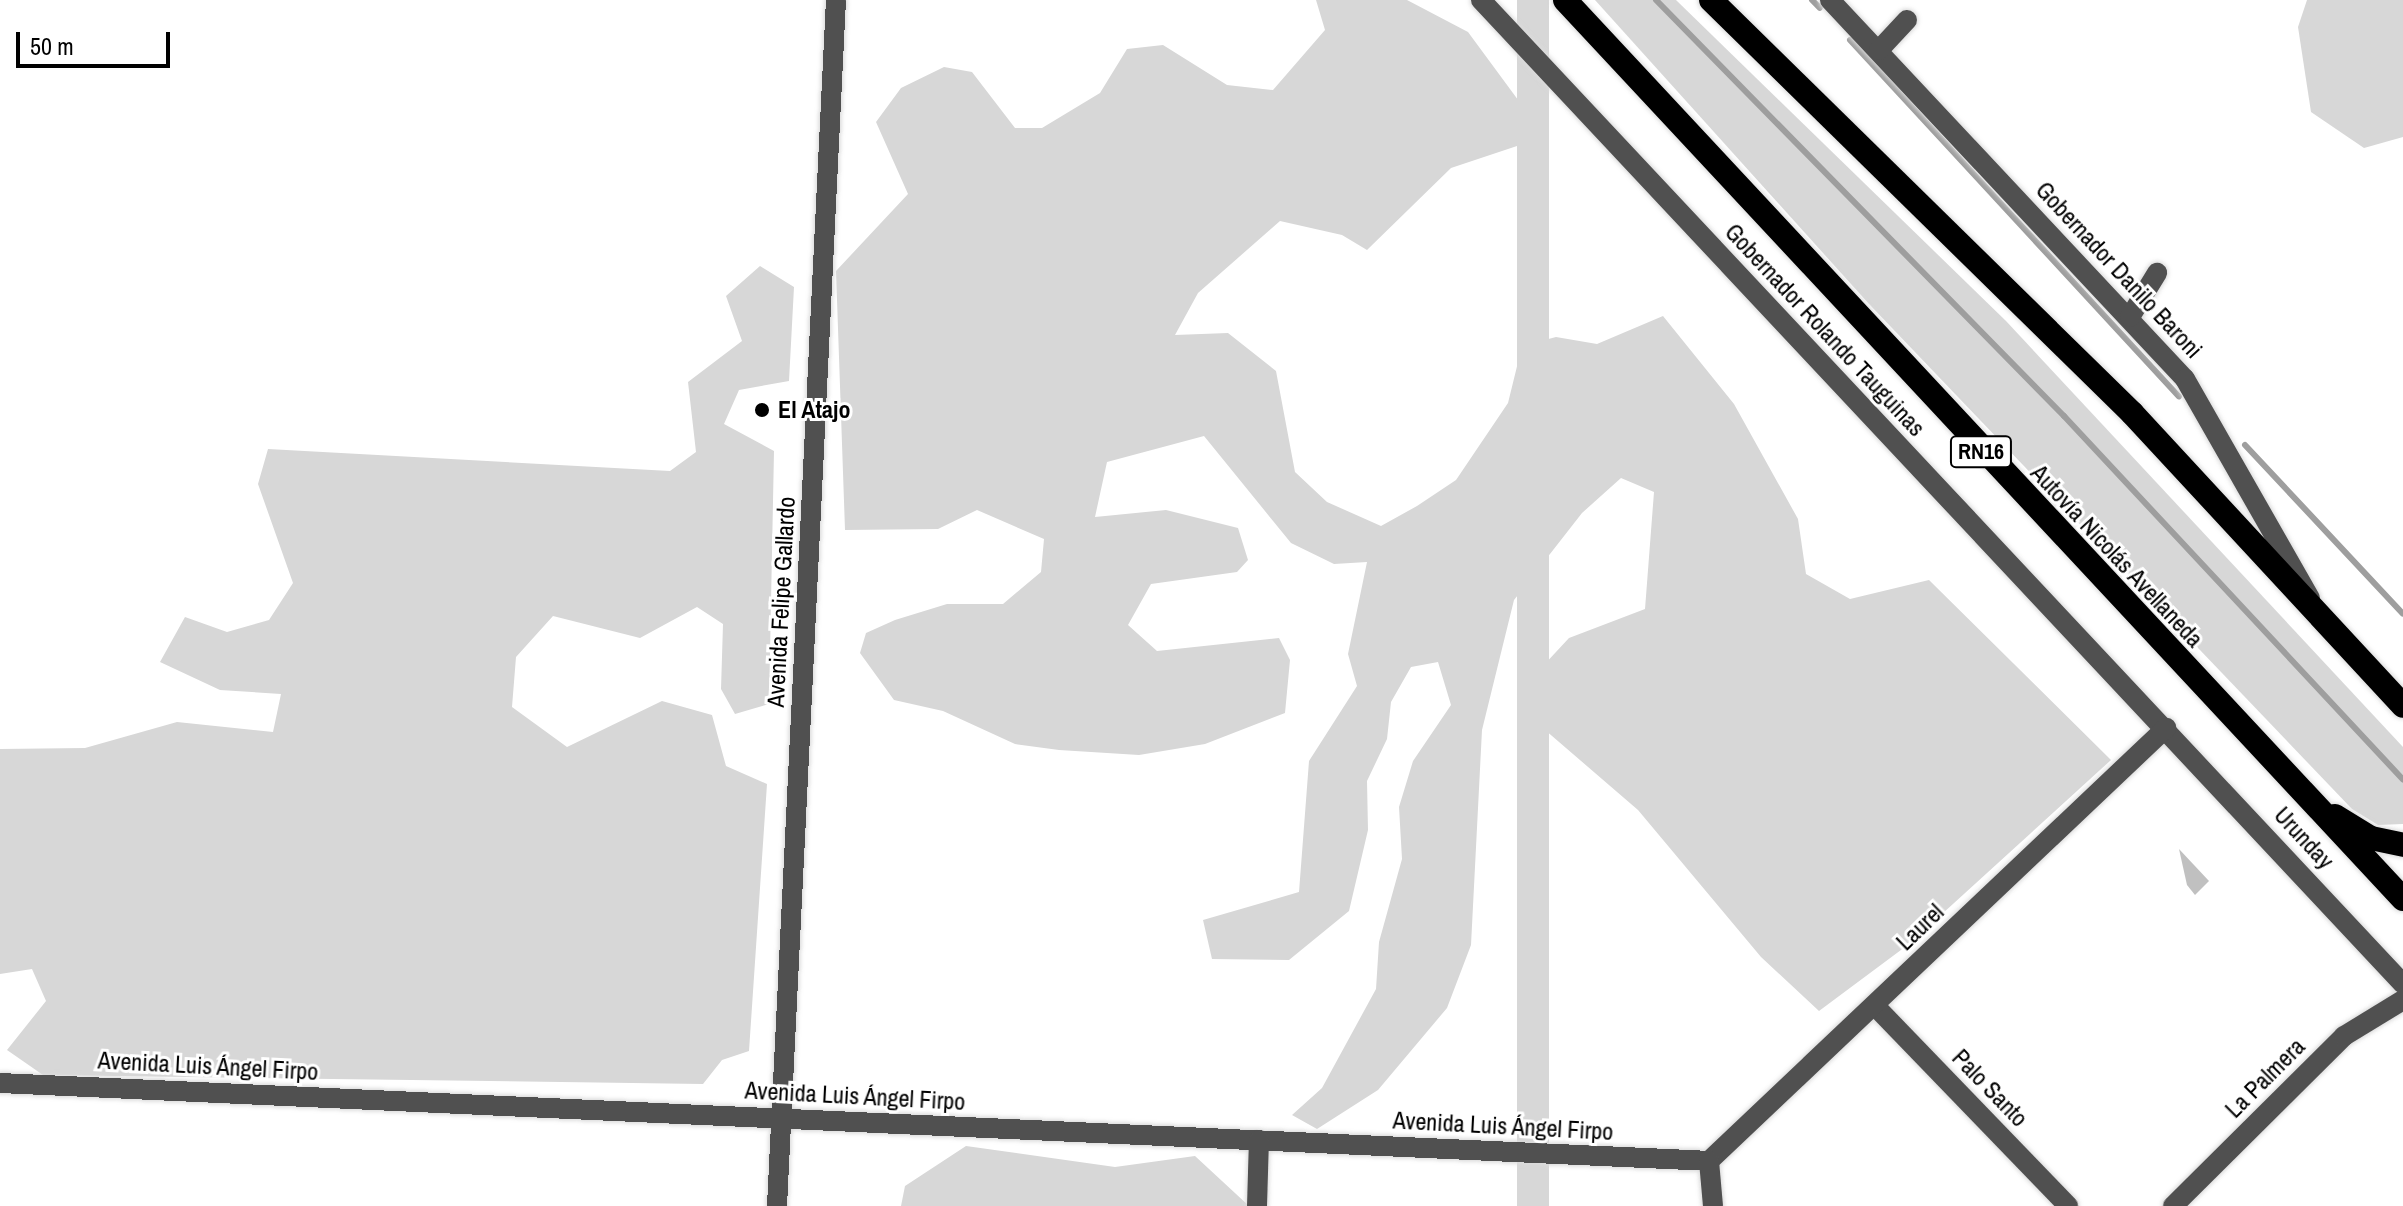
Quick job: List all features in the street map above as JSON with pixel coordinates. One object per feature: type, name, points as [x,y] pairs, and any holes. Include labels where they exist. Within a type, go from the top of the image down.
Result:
[{"type":"highway","name":"Autovía Nicolás Avellaneda","points":[[1565,0],[2305,798],[2403,899]]},
{"type":"highway","points":[[1711,0],[2132,413],[2403,706]]},
{"type":"highway","points":[[2305,798],[2371,838],[2403,845]]},
{"type":"street","name":"Avenida Felipe Gallardo","points":[[777,1206],[836,0]]},
{"type":"street","name":"Gobernador Rolando Tauguinas","points":[[1481,0],[2166,728]]},
{"type":"street","name":"Gobernador Danilo Baroni","points":[[1830,0],[2185,379],[2233,453],[2317,612]]},
{"type":"street","points":[[1879,50],[1907,20]]},
{"type":"street","points":[[2130,317],[2157,273]]},
{"type":"street","name":"Urunday","points":[[2166,728],[2403,984]]},
{"type":"street","name":"Laurel","points":[[1709,1161],[2166,728]]},
{"type":"street","name":"La Palmera","points":[[2173,1206],[2344,1036],[2403,1000]]},
{"type":"street","name":"Palo Santo","points":[[1875,1006],[2068,1206]]},
{"type":"street","name":"Avenida Luis Ángel Firpo","points":[[0,1083],[1709,1161]]},
{"type":"street","points":[[1257,1206],[1259,1140]]},
{"type":"street","points":[[1709,1161],[1713,1206]]},
{"type":"shaded area","points":[[1316,0],[1407,0],[1468,32],[1527,112],[1520,145],[1451,168],[1367,250],[1342,235],[1280,221],[1198,293],[1175,335],[1228,333],[1276,371],[1295,472],[1327,502],[1381,526],[1456,480],[1508,403],[1522,346],[1556,337],[1597,344],[1663,316],[1734,404],[1798,519],[1806,574],[1850,599],[1929,580],[2111,760],[1909,944],[1819,1011],[1761,957],[1638,810],[1530,717],[1529,681],[1569,638],[1645,609],[1654,492],[1621,478],[1582,513],[1514,600],[1482,730],[1471,945],[1447,1008],[1378,1090],[1317,1129],[1292,1115],[1322,1088],[1376,989],[1379,942],[1402,859],[1399,807],[1413,761],[1451,705],[1438,662],[1411,667],[1391,702],[1387,739],[1367,781],[1368,830],[1349,911],[1289,960],[1212,959],[1203,920],[1299,892],[1309,761],[1357,686],[1348,654],[1367,562],[1334,564],[1291,543],[1204,436],[1107,462],[1095,517],[1166,510],[1238,528],[1248,560],[1237,572],[1151,584],[1128,625],[1157,651],[1279,638],[1290,660],[1285,713],[1205,744],[1139,755],[1015,744],[943,711],[894,700],[860,653],[866,633],[895,620],[947,604],[1003,604],[1041,572],[1044,539],[977,510],[938,529],[845,530],[836,271],[908,194],[876,122],[901,88],[944,67],[972,72],[1015,128],[1042,128],[1100,93],[1127,49],[1163,45],[1227,85],[1273,90],[1325,30]]},
{"type":"shaded area","points":[[1517,0],[1549,0],[1549,1206],[1517,1206]]},
{"type":"shaded area","points":[[1595,0],[1676,0],[2006,321],[2403,747],[2403,824],[2378,825],[2352,809],[1869,304]]},
{"type":"shaded area","points":[[2307,0],[2403,0],[2403,137],[2364,148],[2311,112],[2298,27]]},
{"type":"shaded area","points":[[760,266],[794,287],[789,381],[739,390],[724,424],[774,451],[769,704],[735,714],[721,689],[723,624],[697,607],[640,638],[553,616],[516,657],[512,707],[567,747],[662,701],[712,715],[726,766],[767,784],[749,1051],[722,1060],[703,1084],[43,1075],[7,1050],[46,1001],[32,969],[0,974],[0,749],[85,748],[177,722],[273,732],[281,694],[220,690],[160,662],[185,617],[227,632],[269,620],[293,583],[258,484],[268,449],[670,471],[696,452],[688,382],[742,341],[726,296]]},
{"type":"shaded area","points":[[966,1146],[1115,1167],[1195,1156],[1249,1206],[901,1206],[905,1186]]},
{"type":"building","points":[[2179,849],[2209,881],[2195,895],[2187,885]]},
{"type":"waterway","points":[[1656,0],[2064,416],[2403,780]]},
{"type":"waterway","points":[[1812,0],[1820,8]]},
{"type":"waterway","points":[[1850,40],[2179,397]]},
{"type":"waterway","points":[[2245,445],[2403,614]]},
{"type":"place","name":"El Atajo","points":[[762,410]]}]
